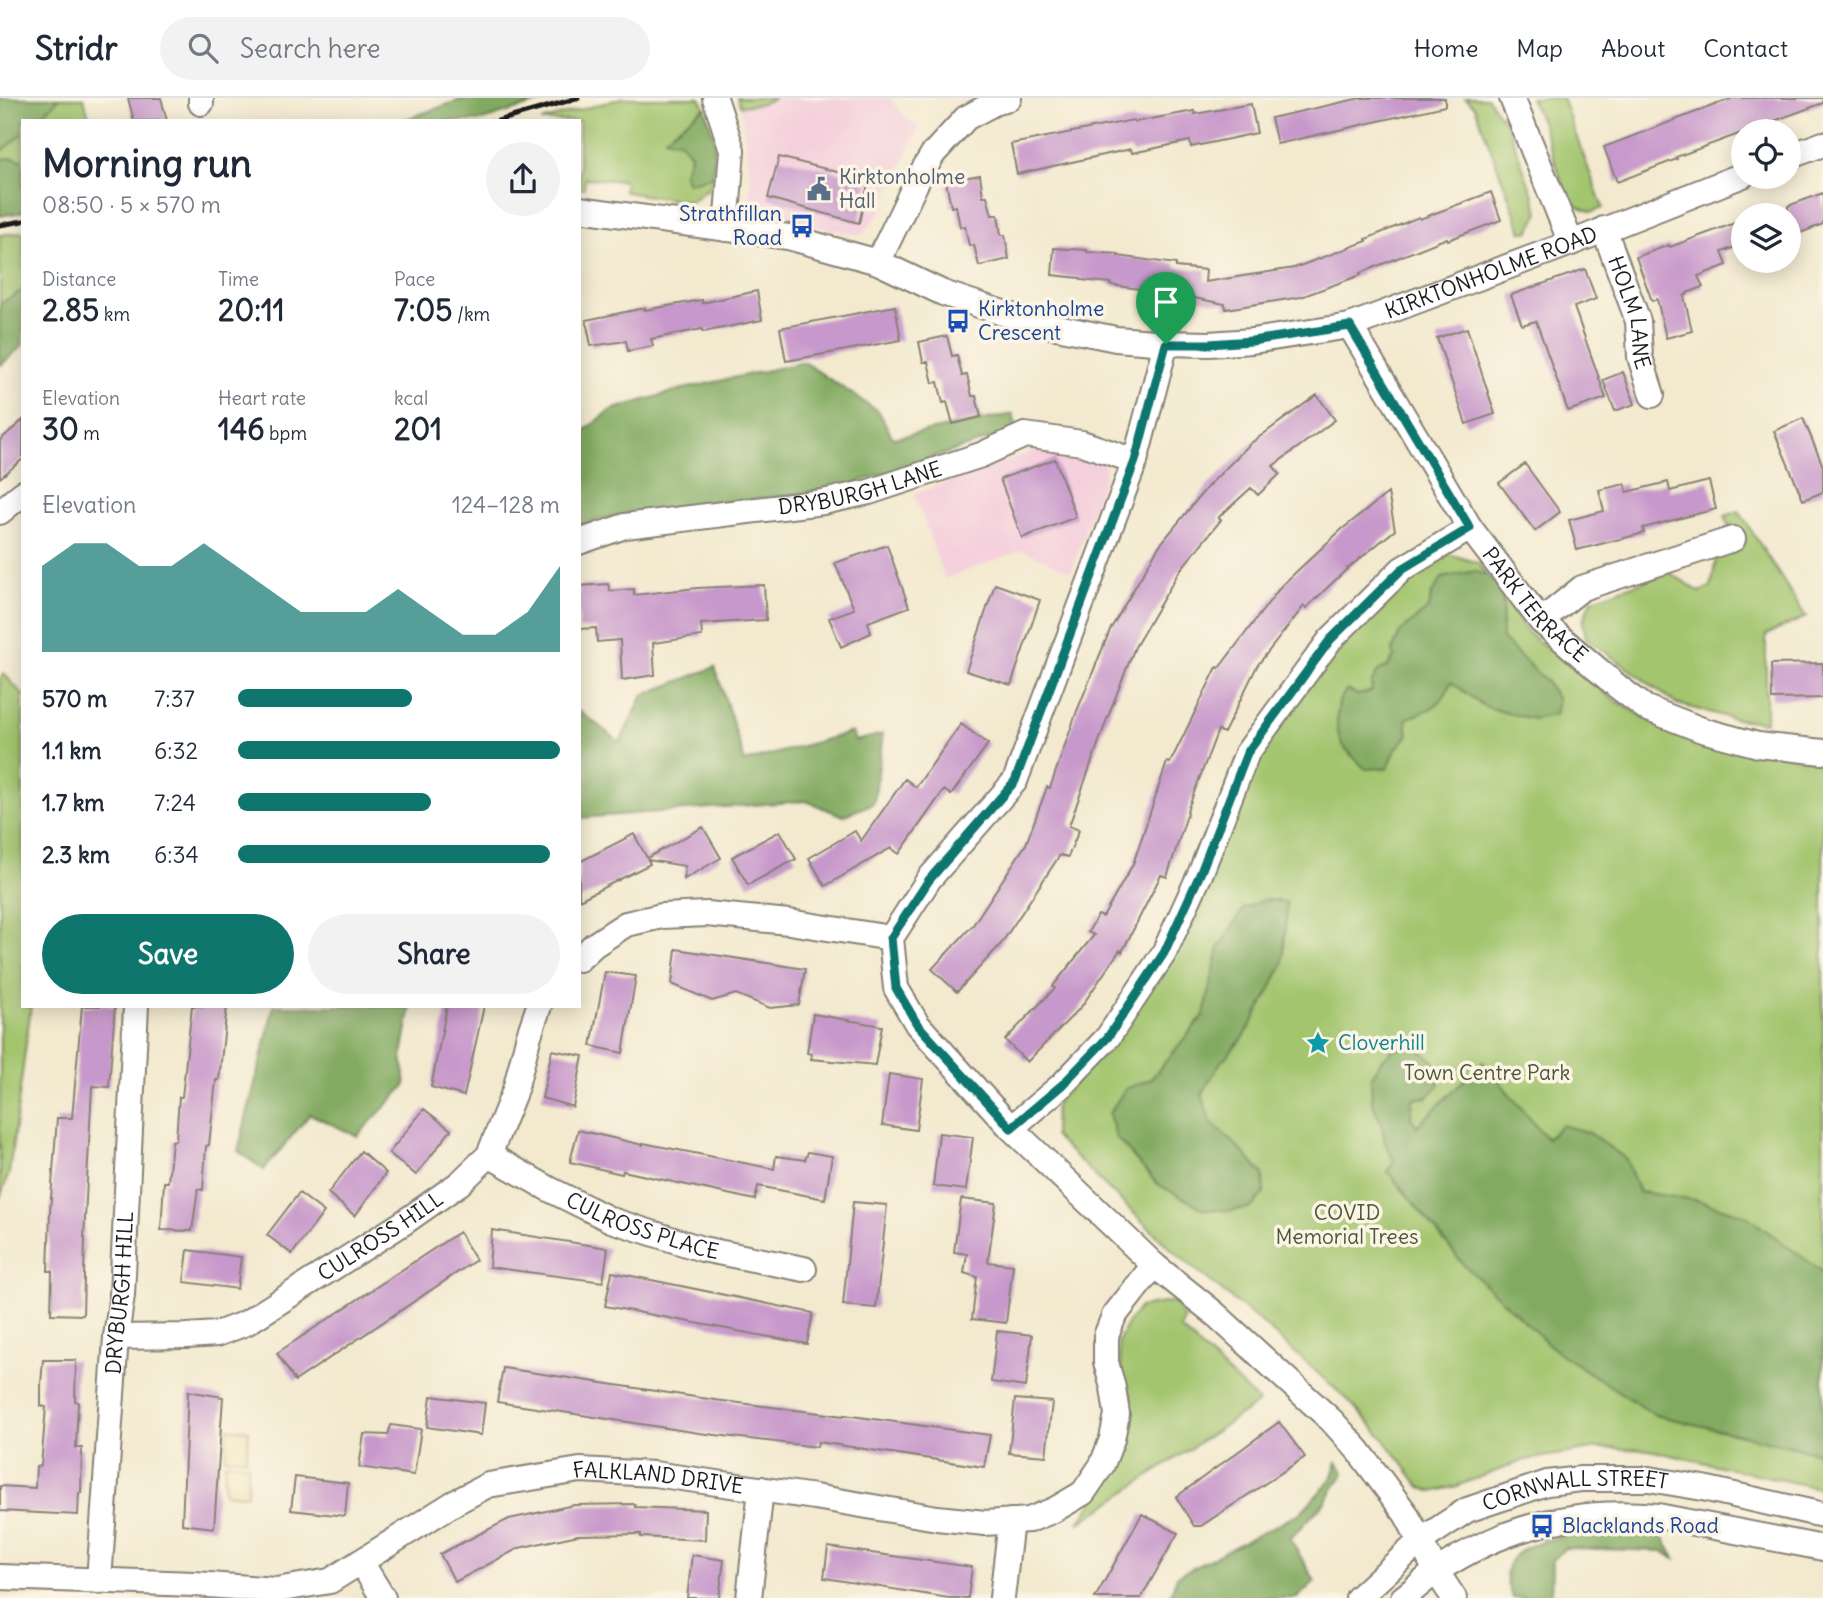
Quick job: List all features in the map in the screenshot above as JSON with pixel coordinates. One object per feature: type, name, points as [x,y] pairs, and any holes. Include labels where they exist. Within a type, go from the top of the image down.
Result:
[{"type":"street","points":[[715,98],[733,150],[726,229]]},
{"type":"street","points":[[878,262],[933,154],[966,118],[1009,98]]},
{"type":"street","points":[[1512,98],[1571,243]]},
{"type":"street","points":[[1801,152],[1823,144]]},
{"type":"street","name":"KIRKTONHOLME ROAD","points":[[581,209],[788,237],[878,262],[943,293],[1027,321],[1116,339],[1166,344],[1209,344],[1252,341],[1350,326],[1731,180]]},
{"type":"street","name":"HOLM LANE","points":[[1604,229],[1638,321],[1640,358],[1652,395]]},
{"type":"street","name":"PARK TERRACE","points":[[1350,326],[1470,528],[1541,621],[1646,708],[1702,730],[1758,745],[1823,752]]},
{"type":"street","points":[[1166,344],[1135,461],[1015,781],[929,880],[891,938],[896,988],[917,1024],[1011,1128],[1154,1265],[1214,1313],[1332,1421],[1358,1450],[1406,1514],[1436,1571],[1454,1598]]},
{"type":"street","name":"DRYBURGH LANE","points":[[581,541],[625,526],[823,502],[869,492],[981,455],[1025,435],[1082,443],[1135,461]]},
{"type":"street","points":[[0,512],[21,495]]},
{"type":"street","points":[[1011,1128],[1062,1085],[1108,1037],[1164,953],[1201,872],[1247,753],[1330,640],[1402,569],[1470,528]]},
{"type":"street","points":[[1541,621],[1582,589],[1732,539]]},
{"type":"street","points":[[581,957],[594,944],[626,923],[662,916],[707,914],[789,922],[891,938]]},
{"type":"street","name":"DRYBURGH HILL","points":[[99,1581],[116,1338],[122,1295],[136,1008]]},
{"type":"street","name":"CULROSS HILL","points":[[116,1338],[217,1334],[246,1323],[403,1223],[460,1183],[489,1155],[515,1090],[538,1008]]},
{"type":"street","name":"CULROSS PLACE","points":[[489,1155],[611,1220],[702,1249],[804,1269]]},
{"type":"street","name":"FALKLAND DRIVE","points":[[0,1577],[195,1584],[276,1590],[330,1581],[454,1503],[488,1485],[580,1470],[654,1474],[937,1518],[985,1523],[1029,1520],[1054,1510],[1083,1493],[1102,1465],[1112,1439],[1117,1414],[1107,1362],[1106,1336],[1114,1316],[1154,1265]]},
{"type":"street","name":"CORNWALL STREET","points":[[1357,1598],[1420,1541],[1467,1510],[1547,1483],[1581,1479],[1649,1479],[1703,1488],[1823,1515]]},
{"type":"street","points":[[749,1598],[761,1489]]},
{"type":"street","name":"CORNWALL STREET","points":[[1404,1598],[1436,1571],[1506,1534],[1534,1525],[1599,1514],[1658,1516],[1823,1548]]},
{"type":"street","points":[[1002,1598],[1011,1521]]},
{"type":"street","points":[[361,1562],[383,1598]]},
{"type":"shaded area","points":[[775,98],[890,98],[905,117],[919,128],[878,216],[861,235],[767,217],[749,196],[751,177],[740,106],[761,104]]},
{"type":"shaded area","points":[[1036,450],[1081,454],[1105,461],[1104,478],[1071,572],[1022,550],[945,579],[914,494]]},
{"type":"green space","points":[[0,98],[84,98],[89,119],[21,119],[21,183],[0,186]]},
{"type":"green space","points":[[0,98],[60,98],[38,119],[21,119],[21,135],[4,150],[0,146]]},
{"type":"green space","points":[[466,98],[554,98],[486,119],[407,119]]},
{"type":"green space","points":[[622,98],[700,98],[705,107],[666,137],[681,142],[691,154],[684,173],[688,183],[713,176],[709,188],[690,202],[624,192],[625,181],[585,178],[584,188],[581,188],[581,119],[548,119]]},
{"type":"green space","points":[[737,98],[775,98],[761,104],[740,106]]},
{"type":"green space","points":[[1465,98],[1487,98],[1508,126],[1539,212],[1529,232],[1522,232],[1475,107]]},
{"type":"green space","points":[[1530,98],[1562,98],[1603,208],[1592,212],[1569,203],[1542,123]]},
{"type":"green space","points":[[705,107],[715,141],[713,176],[688,183],[684,173],[691,154],[681,142],[665,138]]},
{"type":"green space","points":[[0,159],[21,160],[21,212],[0,216]]},
{"type":"green space","points":[[21,232],[21,291],[0,304],[0,235]]},
{"type":"green space","points":[[21,291],[21,347],[0,366],[0,304]]},
{"type":"green space","points":[[804,362],[879,412],[893,438],[1013,414],[1017,430],[841,488],[604,518],[581,525],[581,433],[611,410],[679,390]]},
{"type":"green space","points":[[1739,511],[1806,617],[1766,635],[1766,722],[1735,719],[1677,704],[1586,638],[1583,621],[1591,600],[1669,572],[1700,592],[1711,587],[1716,558],[1740,550],[1725,516]]},
{"type":"green space","name":"Town Centre Park","points":[[1449,554],[1478,563],[1528,633],[1613,699],[1655,723],[1823,763],[1823,1489],[1649,1450],[1598,1448],[1525,1460],[1457,1486],[1433,1492],[1420,1487],[1384,1439],[1349,1401],[1263,1324],[1173,1251],[1054,1136],[1055,1104],[1111,1044],[1259,751],[1337,645],[1405,580]]},
{"type":"green space","points":[[1475,571],[1494,580],[1500,588],[1503,601],[1502,639],[1546,681],[1558,700],[1555,715],[1533,719],[1484,706],[1451,682],[1439,702],[1406,719],[1408,735],[1396,749],[1388,768],[1366,769],[1347,750],[1339,737],[1337,720],[1341,697],[1347,690],[1358,695],[1372,691],[1371,684],[1379,670],[1387,667],[1394,657],[1393,649],[1400,632],[1429,608],[1431,595],[1442,578]]},
{"type":"green space","points":[[715,667],[745,762],[852,732],[855,741],[883,734],[874,803],[843,816],[806,801],[581,818],[581,713],[620,742],[643,695]]},
{"type":"green space","points":[[4,674],[21,693],[21,1008],[31,1008],[9,1173],[0,1198],[0,678]]},
{"type":"green space","points":[[1266,899],[1287,903],[1283,964],[1244,1037],[1220,1063],[1202,1094],[1210,1121],[1263,1174],[1264,1193],[1252,1207],[1231,1211],[1204,1209],[1157,1184],[1116,1137],[1109,1114],[1125,1089],[1151,1079],[1204,1015],[1219,948],[1244,908]]},
{"type":"green space","points":[[274,1008],[411,1008],[402,1055],[406,1085],[357,1136],[310,1114],[264,1170],[238,1151]]},
{"type":"green space","points":[[1414,1045],[1435,1062],[1439,1085],[1428,1097],[1413,1099],[1411,1118],[1417,1126],[1483,1062],[1547,1139],[1561,1125],[1588,1132],[1626,1159],[1639,1192],[1696,1200],[1745,1215],[1823,1274],[1823,1454],[1655,1415],[1556,1351],[1463,1264],[1388,1172],[1394,1161],[1385,1143],[1381,1122],[1372,1102],[1371,1078],[1381,1061],[1394,1049]]},
{"type":"green space","points":[[1175,1301],[1184,1319],[1180,1328],[1259,1402],[1078,1524],[1124,1451],[1129,1430],[1132,1399],[1122,1374],[1118,1342],[1140,1307]]},
{"type":"green space","points":[[1337,1462],[1344,1473],[1324,1503],[1290,1539],[1315,1581],[1297,1598],[1169,1598],[1177,1576],[1300,1513],[1330,1481]]},
{"type":"green space","points":[[1635,1531],[1662,1535],[1676,1560],[1663,1551],[1565,1548],[1552,1560],[1551,1598],[1513,1598],[1506,1576],[1512,1559],[1526,1548],[1546,1540],[1570,1536]]},
{"type":"sand","points":[[228,1428],[249,1430],[246,1459],[225,1457]]},
{"type":"sand","points":[[225,1462],[248,1465],[247,1495],[224,1493]]},
{"type":"building","points":[[128,98],[161,98],[166,119],[133,119]]},
{"type":"building","points":[[1361,98],[1445,98],[1445,106],[1277,144],[1271,118]]},
{"type":"building","points":[[1733,98],[1823,98],[1823,103],[1779,119],[1731,119],[1731,137],[1617,182],[1604,147]]},
{"type":"building","points":[[1251,104],[1257,133],[1191,147],[1190,141],[1132,153],[1131,149],[1017,174],[1011,144],[1133,120],[1135,122],[1194,111],[1195,114]]},
{"type":"building","name":"Kirktonholme Hall","points":[[779,157],[869,180],[859,223],[768,198]]},
{"type":"building","points":[[980,175],[983,196],[987,196],[992,215],[998,215],[1001,235],[1005,235],[1009,259],[979,266],[974,245],[969,246],[965,226],[960,227],[956,206],[951,207],[946,181]]},
{"type":"building","points":[[1491,192],[1501,220],[1448,240],[1447,238],[1301,297],[1226,309],[1225,304],[1169,293],[1052,275],[1054,248],[1118,254],[1176,264],[1176,267],[1206,270],[1205,282],[1294,268],[1367,241],[1366,239],[1419,217],[1420,219]]},
{"type":"building","points":[[1823,193],[1823,224],[1801,233],[1801,203],[1796,203]]},
{"type":"building","points":[[1731,224],[1731,249],[1722,252],[1727,265],[1698,276],[1703,287],[1684,296],[1692,331],[1666,338],[1657,299],[1652,301],[1636,257],[1669,245],[1670,247]]},
{"type":"building","points":[[1585,269],[1596,299],[1574,307],[1606,398],[1568,411],[1536,321],[1522,325],[1511,295]]},
{"type":"building","points":[[757,291],[762,320],[651,339],[653,346],[628,351],[626,341],[591,346],[586,320],[645,308],[702,300],[702,303]]},
{"type":"building","points":[[895,306],[901,340],[786,361],[780,328]]},
{"type":"building","points":[[1467,328],[1495,414],[1466,424],[1437,338]]},
{"type":"building","points":[[947,336],[952,356],[957,355],[962,376],[967,375],[972,396],[976,396],[981,417],[953,424],[947,402],[943,403],[938,382],[933,383],[928,362],[923,362],[919,342]]},
{"type":"building","points":[[1623,372],[1635,404],[1615,411],[1603,380]]},
{"type":"building","points":[[1317,395],[1335,420],[1273,466],[1280,474],[1258,495],[1251,488],[1218,518],[1221,520],[1180,570],[1135,647],[1069,826],[1079,830],[1068,857],[1060,855],[1001,944],[957,992],[932,969],[973,925],[1026,844],[1110,630],[1159,546],[1208,486],[1251,443]]},
{"type":"building","points":[[1803,418],[1823,466],[1823,492],[1803,500],[1774,431]]},
{"type":"building","points":[[21,422],[21,461],[0,478],[0,440]]},
{"type":"building","points":[[1055,459],[1076,517],[1022,538],[1000,479]]},
{"type":"building","points":[[1525,464],[1560,512],[1535,531],[1499,483]]},
{"type":"building","points":[[1709,481],[1716,509],[1643,528],[1644,533],[1577,550],[1569,520],[1604,511],[1599,490],[1625,484],[1627,492],[1668,482],[1670,491]]},
{"type":"building","points":[[1388,493],[1395,530],[1347,569],[1306,608],[1304,606],[1257,666],[1224,733],[1218,730],[1187,811],[1167,877],[1161,875],[1122,952],[1120,950],[1081,1007],[1027,1062],[1005,1040],[1055,988],[1053,986],[1094,935],[1088,932],[1098,915],[1103,917],[1133,864],[1167,762],[1170,763],[1217,667],[1219,668],[1282,585],[1341,530]]},
{"type":"building","points":[[887,545],[909,607],[868,622],[871,633],[841,647],[829,618],[854,609],[835,563]]},
{"type":"building","points":[[608,584],[610,591],[634,589],[634,595],[697,588],[764,585],[766,620],[701,624],[702,636],[653,643],[655,675],[622,680],[620,640],[597,642],[596,628],[581,629],[581,586]]},
{"type":"building","points":[[995,584],[1040,600],[1011,685],[966,671]]},
{"type":"building","points":[[1823,663],[1823,698],[1772,699],[1771,664]]},
{"type":"building","points":[[961,724],[988,744],[951,795],[944,790],[899,854],[891,848],[825,886],[809,858],[855,831],[861,841],[905,779],[916,787]]},
{"type":"building","points":[[703,827],[721,858],[684,879],[685,866],[648,860],[650,864],[581,899],[581,861],[634,834],[647,858]]},
{"type":"building","points":[[780,831],[796,859],[748,885],[732,857]]},
{"type":"building","points":[[676,949],[805,969],[799,1005],[770,1008],[736,994],[712,1001],[672,984]]},
{"type":"building","points":[[605,972],[636,976],[623,1053],[591,1046]]},
{"type":"building","points":[[82,1008],[115,1008],[109,1087],[92,1086],[83,1315],[51,1314],[52,1271],[48,1271],[57,1118],[72,1118]]},
{"type":"building","points":[[192,1008],[227,1008],[219,1080],[216,1080],[209,1145],[206,1146],[203,1190],[198,1189],[192,1231],[161,1230],[164,1182],[168,1182],[172,1141],[176,1140],[179,1097],[182,1097]]},
{"type":"building","points":[[447,1008],[484,1008],[464,1096],[431,1087]]},
{"type":"building","points":[[813,1014],[882,1026],[875,1065],[811,1059],[812,1054],[807,1053]]},
{"type":"building","points":[[552,1050],[583,1056],[573,1107],[542,1098]]},
{"type":"building","points":[[889,1074],[923,1079],[916,1130],[882,1125]]},
{"type":"building","points":[[424,1109],[451,1130],[416,1175],[389,1153]]},
{"type":"building","points":[[578,1130],[774,1169],[776,1156],[805,1160],[808,1152],[832,1156],[825,1199],[758,1186],[755,1200],[570,1162]]},
{"type":"building","points":[[939,1133],[973,1137],[966,1190],[933,1186]]},
{"type":"building","points":[[361,1151],[386,1173],[355,1216],[328,1193]]},
{"type":"building","points":[[299,1193],[324,1212],[292,1254],[267,1235]]},
{"type":"building","points":[[961,1199],[996,1203],[988,1262],[1013,1265],[1006,1323],[972,1319],[977,1277],[964,1273],[967,1254],[954,1252]]},
{"type":"building","points":[[853,1202],[887,1205],[876,1308],[843,1305]]},
{"type":"building","points":[[492,1230],[608,1248],[603,1282],[489,1267]]},
{"type":"building","points":[[459,1232],[476,1260],[295,1381],[277,1353]]},
{"type":"building","points":[[188,1250],[241,1257],[237,1289],[184,1282]]},
{"type":"building","points":[[612,1272],[813,1313],[807,1344],[605,1306]]},
{"type":"building","points":[[997,1331],[1032,1335],[1026,1387],[991,1382]]},
{"type":"building","points":[[43,1360],[76,1360],[76,1448],[82,1448],[78,1515],[0,1511],[0,1486],[35,1488],[36,1467],[41,1466],[46,1407],[41,1406]]},
{"type":"building","points":[[503,1368],[715,1400],[990,1435],[984,1467],[818,1442],[817,1447],[699,1433],[497,1402]]},
{"type":"building","points":[[188,1391],[223,1397],[214,1528],[182,1524]]},
{"type":"building","points":[[431,1396],[485,1403],[481,1435],[427,1427]]},
{"type":"building","points":[[1015,1399],[1052,1402],[1046,1456],[1009,1453]]},
{"type":"building","points":[[1279,1422],[1305,1457],[1201,1526],[1194,1526],[1176,1497]]},
{"type":"building","points":[[391,1425],[421,1429],[414,1475],[359,1467],[364,1434],[388,1435]]},
{"type":"building","points":[[295,1477],[348,1483],[345,1516],[291,1510]]},
{"type":"building","points":[[635,1504],[635,1507],[706,1510],[705,1540],[641,1537],[641,1534],[578,1535],[519,1548],[455,1582],[440,1554],[509,1519],[574,1505]]},
{"type":"building","points":[[1142,1514],[1178,1533],[1141,1598],[1095,1598]]},
{"type":"building","points":[[828,1547],[972,1567],[968,1598],[949,1598],[824,1578]]},
{"type":"building","points":[[692,1555],[724,1560],[719,1598],[687,1598]]},
{"type":"railway","points":[[505,119],[578,98]]},
{"type":"railway","points":[[0,225],[21,221]]},
{"type":"place","name":"Kirktonholme Hall","points":[[819,189]]},
{"type":"place","name":"Strathfillan Road","points":[[802,226]]},
{"type":"place","name":"Kirktonholme Crescent","points":[[958,321]]},
{"type":"place","name":"Cloverhill","points":[[1318,1043]]},
{"type":"place","name":"Blacklands Road","points":[[1542,1526]]},
{"type":"route","points":[[1350,326],[1470,528],[1402,569],[1330,640],[1247,753],[1201,872],[1164,953],[1108,1037],[1062,1085],[1011,1128],[917,1024],[896,988],[891,938],[929,880],[1015,781],[1135,461],[1166,344],[1252,341],[1350,326]]},
{"type":"park label","name":"COVID Memorial Trees","points":[[1347,1225]]}]
